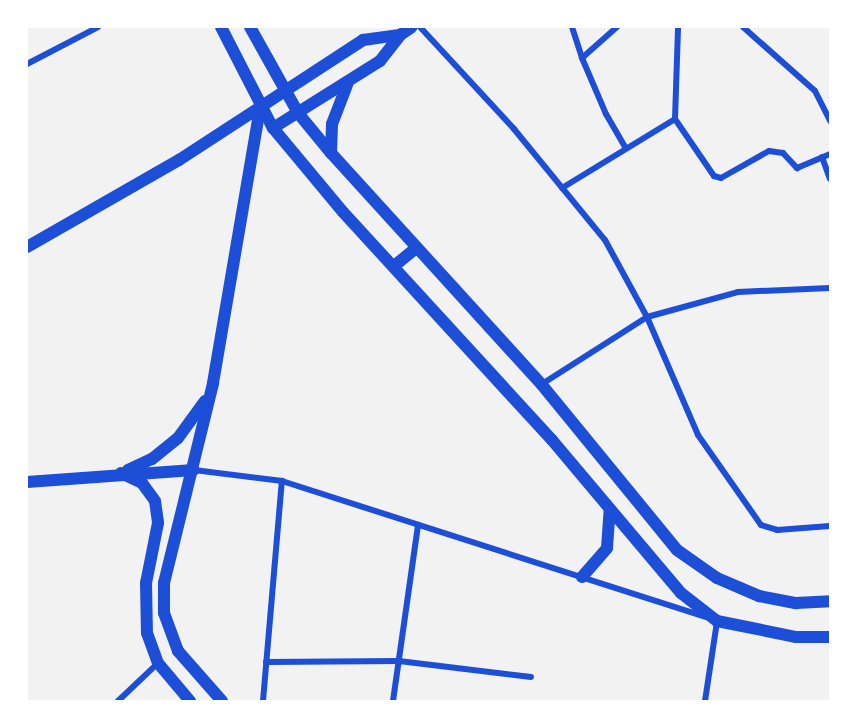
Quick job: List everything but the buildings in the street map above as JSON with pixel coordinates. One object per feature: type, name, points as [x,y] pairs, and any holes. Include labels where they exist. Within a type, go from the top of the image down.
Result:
[{"type":"main road","points":[[221,27],[260,108],[273,128],[610,509],[681,593],[717,621],[796,637],[830,637]]},
{"type":"main road","points":[[250,27],[298,113],[415,249],[542,385],[677,550],[717,578],[759,596],[796,603],[830,601]]},
{"type":"main road","points":[[27,247],[179,160],[363,40],[400,34],[412,27]]},
{"type":"main road","points":[[273,128],[348,83],[389,54],[400,34]]},
{"type":"main road","points":[[331,153],[332,124],[348,83]]},
{"type":"main road","points":[[222,701],[181,656],[164,613],[166,568],[195,470],[213,383],[260,108]]},
{"type":"main road","points":[[394,266],[415,249]]},
{"type":"main road","points":[[121,473],[152,459],[178,438],[199,413],[213,383]]},
{"type":"main road","points":[[27,482],[121,473],[195,470]]},
{"type":"main road","points":[[121,473],[149,491],[158,512],[148,566],[145,616],[158,663],[190,701]]},
{"type":"main road","points":[[582,577],[607,548],[610,509]]},
{"type":"main road","points":[[145,616],[164,613]]},
{"type":"street","points":[[27,64],[98,27]]},
{"type":"street","points":[[420,27],[605,240],[647,317],[698,435],[761,525],[777,530],[830,526]]},
{"type":"street","points":[[572,27],[582,58],[606,114],[626,148]]},
{"type":"street","points":[[582,58],[617,27]]},
{"type":"street","points":[[678,27],[675,119],[714,176],[721,178],[769,151],[783,153],[797,168],[830,154]]},
{"type":"street","points":[[743,27],[815,91],[830,121]]},
{"type":"street","points":[[562,188],[675,119]]},
{"type":"street","points":[[822,157],[830,179]]},
{"type":"street","points":[[542,385],[647,317],[738,292],[830,288]]},
{"type":"street","points":[[195,470],[282,481],[717,621],[705,701]]},
{"type":"street","points":[[263,701],[282,481]]},
{"type":"street","points":[[393,701],[418,525]]},
{"type":"street","points":[[266,662],[399,661],[531,677]]},
{"type":"street","points":[[118,701],[158,663]]}]
